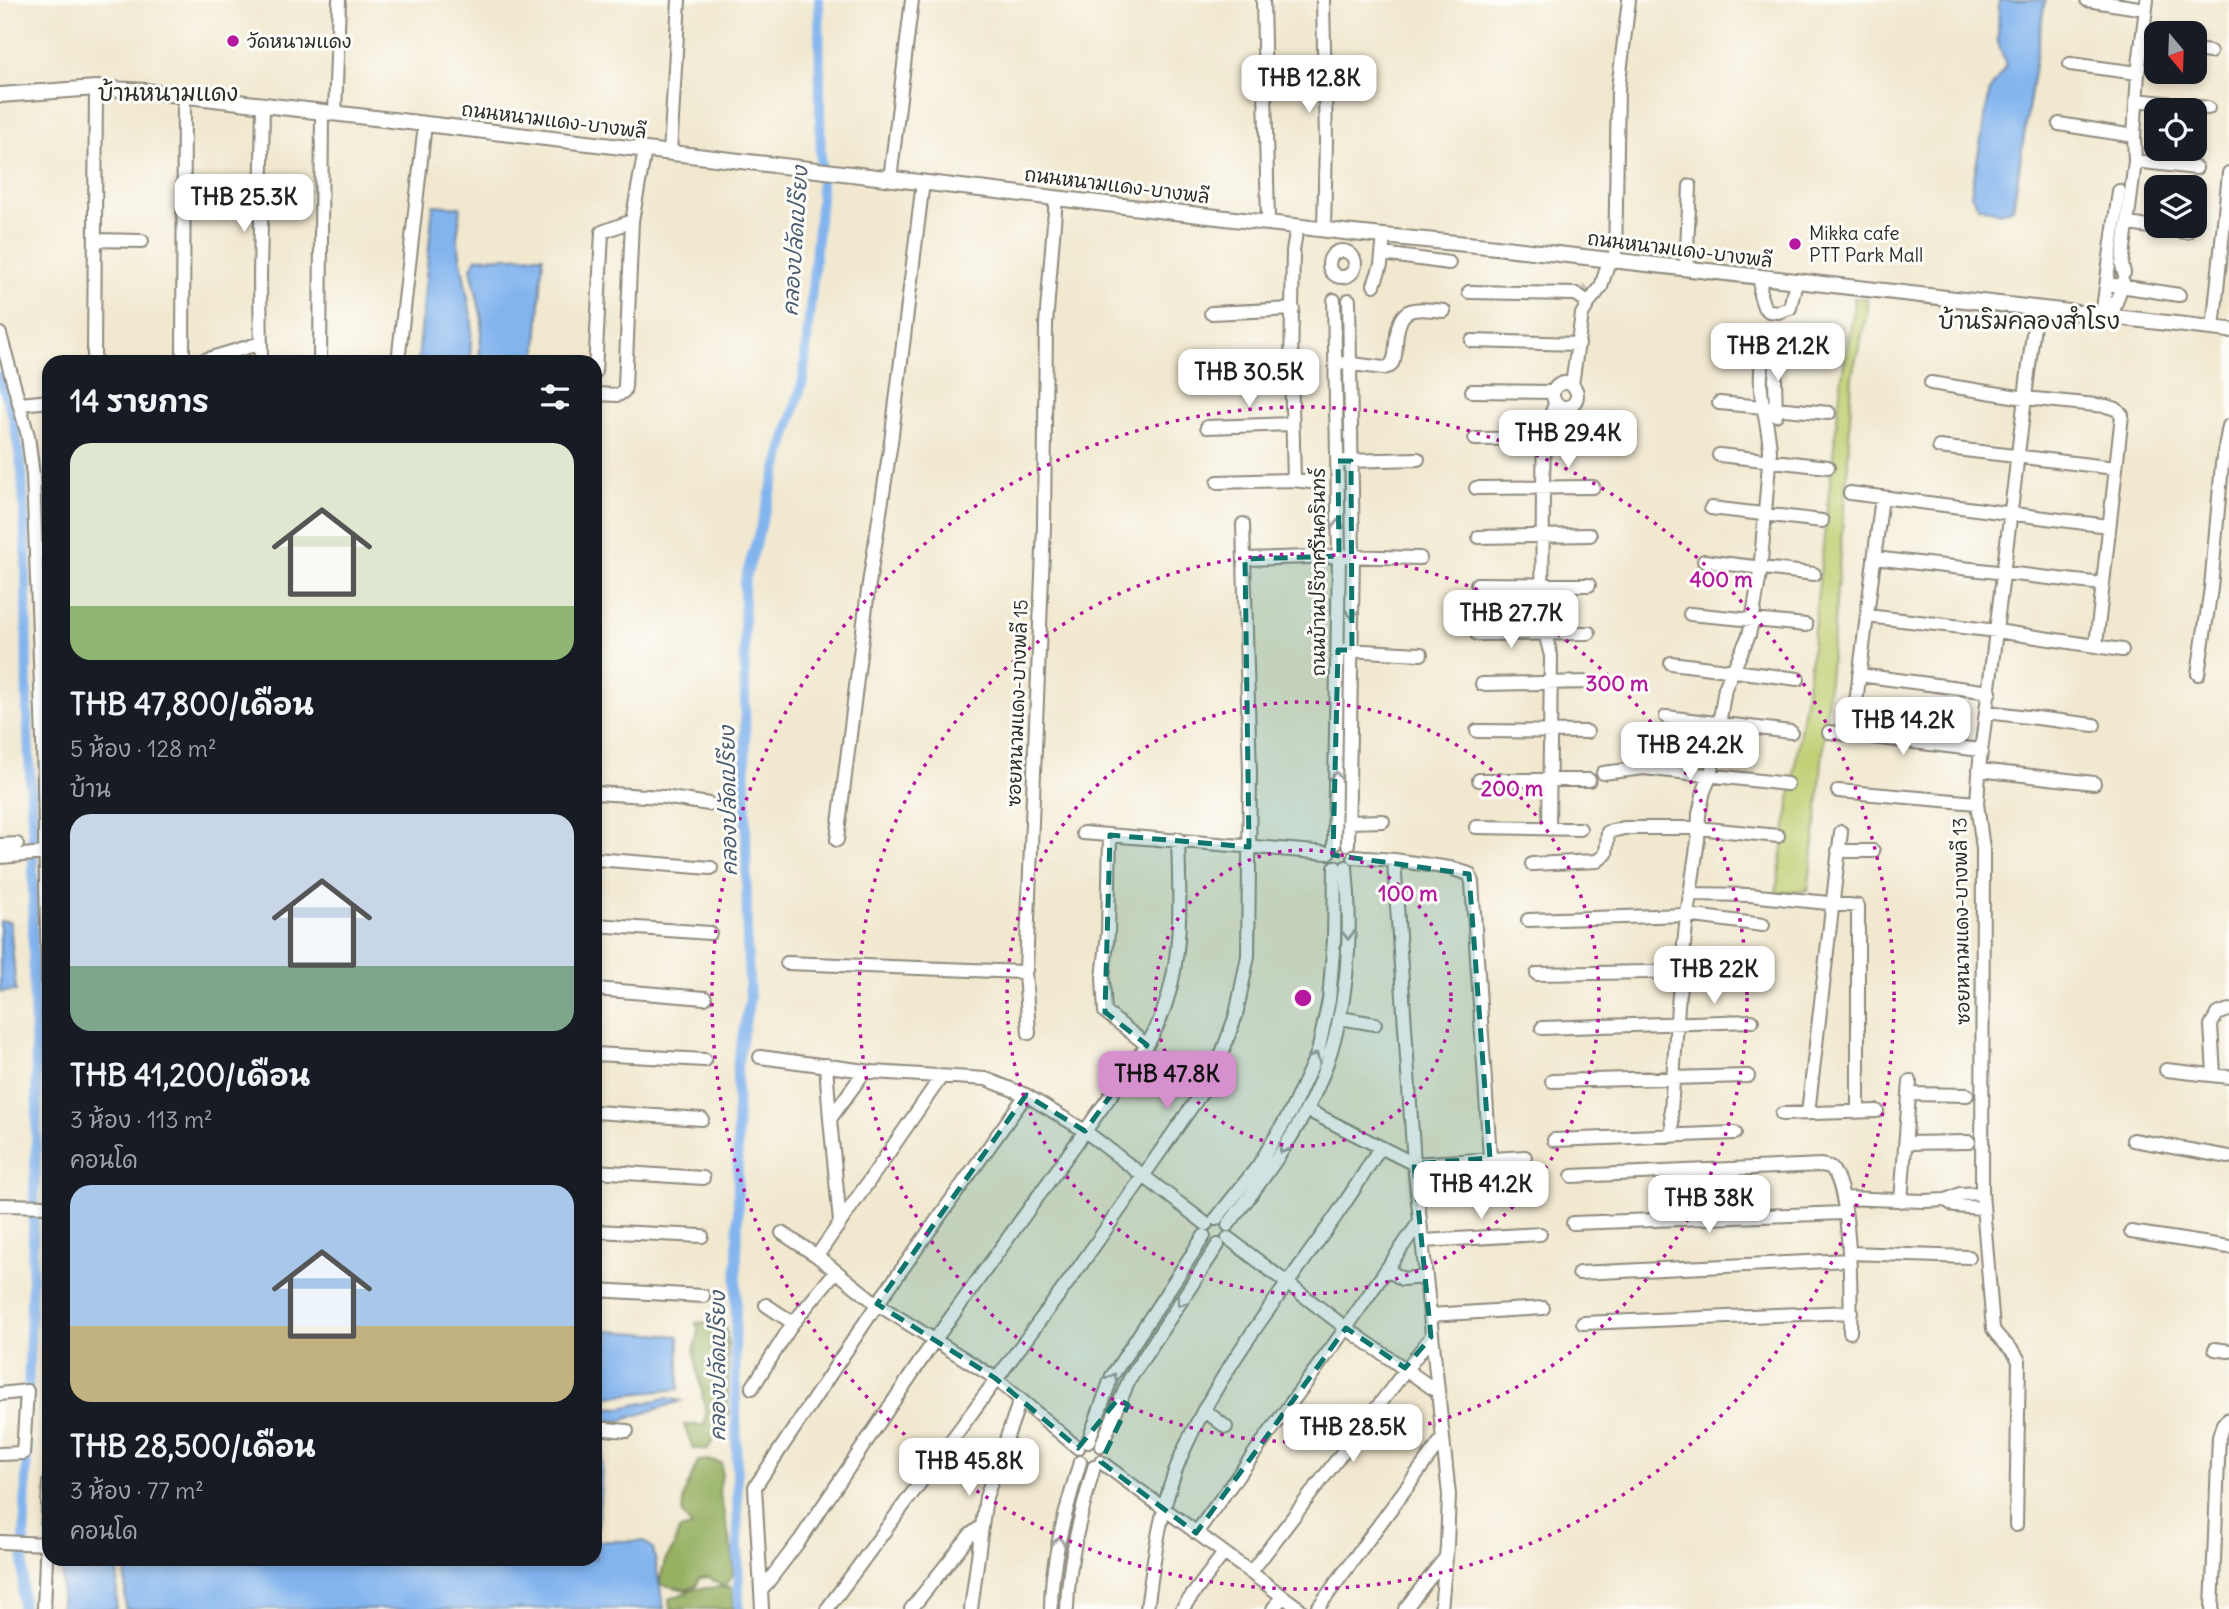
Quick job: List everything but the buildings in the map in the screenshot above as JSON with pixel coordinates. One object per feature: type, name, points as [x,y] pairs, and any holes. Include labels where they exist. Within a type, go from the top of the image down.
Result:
[{"type":"main road","name":"ถนนหนามแดง-บางพลี","points":[[0,94],[96,88],[184,95],[1353,233],[2229,330]]},
{"type":"street","points":[[320,355],[328,112],[339,0]]},
{"type":"street","points":[[670,153],[679,0]]},
{"type":"street","points":[[890,179],[912,0]]},
{"type":"street","points":[[1263,0],[1268,222]]},
{"type":"street","points":[[1322,0],[1329,230],[1335,253],[1329,264],[1336,275],[1343,277],[1351,273],[1355,265],[1351,254],[1353,233]]},
{"type":"street","points":[[1469,292],[1587,298],[1601,287],[1609,260],[1618,89],[1629,0]]},
{"type":"street","points":[[2087,0],[2146,5],[2138,73],[2135,161],[2128,224],[2119,280],[2106,317]]},
{"type":"street","points":[[2070,64],[2138,73]]},
{"type":"street","points":[[94,355],[96,88]]},
{"type":"street","points":[[183,355],[184,95]]},
{"type":"street","points":[[2137,100],[2208,108]]},
{"type":"street","points":[[261,355],[263,105]]},
{"type":"street","points":[[399,355],[425,124]]},
{"type":"street","points":[[2059,124],[2134,136]]},
{"type":"street","points":[[602,394],[618,395],[624,391],[625,386],[632,221],[645,150]]},
{"type":"street","points":[[2135,161],[2196,168]]},
{"type":"street","points":[[2213,329],[2229,173]]},
{"type":"street","points":[[837,840],[868,590],[893,429],[923,182]]},
{"type":"street","points":[[1685,269],[1690,186]]},
{"type":"street","points":[[2106,317],[2119,191]]},
{"type":"street","name":"ซอยหนามแดง-บางพลี 15","points":[[1029,1033],[1025,971],[1043,540],[1045,324],[1056,198]]},
{"type":"street","points":[[596,355],[602,232],[632,221]]},
{"type":"street","points":[[2128,224],[2144,226]]},
{"type":"street","points":[[1294,481],[1291,368],[1293,251],[1297,226]]},
{"type":"street","points":[[1374,285],[1383,254],[1384,236]]},
{"type":"street","points":[[95,240],[142,241]]},
{"type":"street","points":[[1335,253],[1345,251],[1351,254]]},
{"type":"street","points":[[1383,254],[1449,264]]},
{"type":"street","name":"ถนนบ้านปรีชาศรีนครินทร์","points":[[1051,1609],[1051,1585],[1061,1528],[1080,1462],[1077,1457],[1089,1445],[1112,1376],[1217,1231],[1291,1111],[1318,1052],[1331,988],[1334,940],[1345,864],[1352,849],[1348,844],[1353,556],[1349,297],[1351,273]]},
{"type":"street","name":"ถนนบ้านปรีชาศรีนครินทร์","points":[[1336,275],[1334,297],[1337,362],[1338,650],[1329,859],[1345,864]]},
{"type":"street","points":[[1673,1136],[1671,1111],[1681,971],[1699,814],[1711,775],[1725,688],[1752,621],[1760,567],[1769,461],[1770,407],[1777,351],[1773,323],[1760,295],[1761,277]]},
{"type":"street","points":[[2119,280],[2179,295]]},
{"type":"street","points":[[1770,407],[1760,378],[1763,349],[1773,323],[1793,303],[1796,281]]},
{"type":"street","points":[[1472,391],[1554,398],[1566,408],[1572,406],[1578,396],[1572,385],[1587,298]]},
{"type":"street","points":[[1212,313],[1293,309]]},
{"type":"street","points":[[1337,362],[1384,368],[1390,366],[1395,356],[1398,322],[1402,316],[1417,309],[1444,311]]},
{"type":"street","name":"ซอยหนามแดง-บางพลี 13","points":[[2016,1525],[2020,1362],[1993,1329],[1982,1209],[1983,849],[1977,803],[1981,750],[2036,309]]},
{"type":"street","points":[[0,334],[30,445],[42,658]]},
{"type":"street","points":[[1472,341],[1579,344]]},
{"type":"street","points":[[221,355],[261,343]]},
{"type":"street","points":[[1763,349],[1834,357]]},
{"type":"street","points":[[1207,372],[1291,368]]},
{"type":"street","points":[[1931,383],[2116,408],[2122,415],[2096,645]]},
{"type":"street","points":[[1549,829],[1550,649],[1542,621],[1544,439],[1546,422],[1560,384],[1572,385]]},
{"type":"street","points":[[21,404],[42,402]]},
{"type":"street","points":[[1719,403],[1829,413]]},
{"type":"street","points":[[1207,427],[1292,425]]},
{"type":"street","points":[[2198,674],[2211,588],[2221,464],[2229,426]]},
{"type":"street","points":[[1475,439],[1591,438]]},
{"type":"street","points":[[1939,447],[2115,468]]},
{"type":"street","points":[[1719,455],[1828,467]]},
{"type":"street","points":[[1338,461],[1418,459]]},
{"type":"street","points":[[1218,482],[1318,483]]},
{"type":"street","points":[[1476,488],[1593,487]]},
{"type":"street","points":[[1850,493],[2109,526]]},
{"type":"street","points":[[1852,734],[1882,496]]},
{"type":"street","points":[[1711,508],[1822,521]]},
{"type":"street","points":[[827,1609],[1080,1266],[1214,1075],[1236,1015],[1248,956],[1250,774],[1243,524]]},
{"type":"street","points":[[1479,537],[1590,536]]},
{"type":"street","points":[[1245,559],[1339,556],[1420,558]]},
{"type":"street","points":[[1874,558],[2102,584]]},
{"type":"street","points":[[1704,561],[1814,574]]},
{"type":"street","points":[[1477,584],[1589,585]]},
{"type":"street","points":[[1690,614],[1806,625]]},
{"type":"street","points":[[1867,616],[1997,631],[2122,650]]},
{"type":"street","points":[[1477,634],[1589,633]]},
{"type":"street","points":[[1338,650],[1421,654]]},
{"type":"street","points":[[1671,663],[1798,679]]},
{"type":"street","points":[[1859,675],[1990,692]]},
{"type":"street","points":[[1482,684],[1592,682]]},
{"type":"street","points":[[1987,712],[2094,725]]},
{"type":"street","points":[[1666,717],[1791,732]]},
{"type":"street","points":[[1477,731],[1587,732]]},
{"type":"street","points":[[1829,732],[1981,750]]},
{"type":"street","points":[[1603,773],[1637,768],[1787,784]]},
{"type":"street","points":[[1979,771],[2094,783]]},
{"type":"street","points":[[1479,780],[1589,780]]},
{"type":"street","points":[[1838,791],[1977,803]]},
{"type":"street","points":[[602,793],[663,797],[709,804]]},
{"type":"street","points":[[1348,822],[1383,821]]},
{"type":"street","points":[[1476,827],[1580,830]]},
{"type":"street","points":[[1532,864],[1597,861],[1606,854],[1608,832],[1624,828],[1699,828],[1778,836]]},
{"type":"street","points":[[1808,1113],[1841,832]]},
{"type":"street","points":[[1083,833],[1249,847],[1331,849],[1342,842],[1348,844]]},
{"type":"street","points":[[1110,835],[1108,933],[1103,978],[1105,1012],[1147,1045]]},
{"type":"street","points":[[761,1591],[800,1540],[934,1341],[1161,1022],[1176,969],[1178,839]]},
{"type":"street","points":[[0,845],[17,844]]},
{"type":"street","points":[[1838,852],[1873,851]]},
{"type":"street","points":[[0,857],[42,853]]},
{"type":"street","points":[[602,860],[711,868]]},
{"type":"street","points":[[1345,864],[1394,860],[1450,868],[1469,874],[1472,882],[1490,1158]]},
{"type":"street","points":[[1394,860],[1414,1164],[1449,1495],[1441,1609]]},
{"type":"street","name":"ถนนบ้านปรีชาศรีนครินทร์","points":[[1217,1231],[1271,1169],[1307,1110],[1331,1055],[1340,1018],[1348,961],[1345,864]]},
{"type":"street","points":[[1690,894],[1749,895],[1858,906],[1858,1111]]},
{"type":"street","points":[[1528,920],[1687,915],[1763,925]]},
{"type":"street","points":[[602,925],[710,933]]},
{"type":"street","points":[[787,963],[1025,971]]},
{"type":"street","points":[[1537,974],[1762,970]]},
{"type":"street","points":[[602,990],[705,998]]},
{"type":"street","points":[[2214,1074],[2211,1025],[2217,1014],[2229,1010]]},
{"type":"street","points":[[1340,1018],[1375,1024]]},
{"type":"street","points":[[1542,1028],[1752,1021]]},
{"type":"street","points":[[602,1054],[705,1060]]},
{"type":"street","points":[[760,1057],[865,1071],[986,1079],[1026,1095],[1085,1132],[1346,1328],[1438,1392]]},
{"type":"street","points":[[826,1065],[840,1222]]},
{"type":"street","points":[[2166,1070],[2229,1077]]},
{"type":"street","points":[[830,1119],[865,1071]]},
{"type":"street","points":[[1552,1081],[1748,1076]]},
{"type":"street","points":[[817,1256],[941,1077]]},
{"type":"street","points":[[1901,1201],[1910,1087],[1967,1095]]},
{"type":"street","points":[[762,1609],[755,1487],[877,1304],[1026,1095]]},
{"type":"street","points":[[1307,1110],[1414,1164],[1525,1157]]},
{"type":"street","points":[[1782,1114],[1877,1111]]},
{"type":"street","points":[[602,1112],[702,1119]]},
{"type":"street","points":[[1553,1140],[1735,1133]]},
{"type":"street","points":[[2133,1140],[2229,1157]]},
{"type":"street","points":[[1906,1143],[1969,1142]]},
{"type":"street","points":[[1147,1609],[1154,1555],[1164,1510],[1181,1457],[1204,1410],[1230,1365],[1357,1186],[1380,1147]]},
{"type":"street","points":[[1572,1176],[1821,1165],[1830,1167],[1836,1172],[1843,1198],[1849,1257],[1850,1332]]},
{"type":"street","points":[[602,1171],[703,1178]]},
{"type":"street","points":[[1843,1198],[1946,1200],[1960,1194],[1982,1193]]},
{"type":"street","points":[[1946,1200],[1955,1206],[1982,1209]]},
{"type":"street","points":[[0,1205],[42,1206]]},
{"type":"street","points":[[1573,1223],[1844,1213]]},
{"type":"street","points":[[1196,1533],[1346,1328],[1420,1221]]},
{"type":"street","points":[[602,1231],[702,1236]]},
{"type":"street","points":[[2131,1232],[2229,1247]]},
{"type":"street","points":[[782,1233],[817,1256],[877,1304],[995,1378],[1020,1400],[1089,1445]]},
{"type":"street","points":[[1424,1241],[1540,1234]]},
{"type":"street","points":[[1580,1273],[1849,1257],[1969,1257]]},
{"type":"street","points":[[1387,1269],[1402,1279],[1426,1277]]},
{"type":"street","points":[[752,1388],[793,1323],[836,1272]]},
{"type":"street","points":[[602,1290],[703,1296]]},
{"type":"street","points":[[766,1305],[793,1323]]},
{"type":"street","points":[[1430,1315],[1543,1308]]},
{"type":"street","points":[[1583,1323],[1851,1312]]},
{"type":"street","points":[[1251,1572],[1431,1337]]},
{"type":"street","points":[[2215,1349],[2229,1351]]},
{"type":"street","points":[[0,1394],[27,1391],[23,1453],[0,1454]]},
{"type":"street","points":[[971,1609],[986,1497],[1020,1400]]},
{"type":"street","points":[[1204,1410],[1226,1427]]},
{"type":"street","points":[[2218,1609],[2212,1609],[2219,1437],[2222,1424],[2229,1419]]},
{"type":"street","points":[[602,1429],[627,1431]]},
{"type":"street","points":[[1317,1609],[1443,1438]]},
{"type":"street","name":"ถนนบ้านปรีชาศรีนครินทร์","points":[[1067,1609],[1075,1536],[1104,1454],[1089,1445]]},
{"type":"street","points":[[1080,1462],[1086,1467],[1098,1465],[1300,1609]]},
{"type":"street","points":[[2215,1517],[2229,1518]]},
{"type":"street","points":[[911,1609],[970,1535],[982,1526]]},
{"type":"street","points":[[0,1542],[42,1544]]},
{"type":"street","points":[[1182,1609],[1224,1553]]},
{"type":"street","points":[[1405,1609],[1446,1556]]},
{"type":"street","points":[[44,1566],[44,1609]]},
{"type":"street","points":[[1273,1609],[1283,1596]]},
{"type":"highlighted area","points":[[1338,461],[1351,461],[1352,650],[1338,650],[1333,855],[1469,874],[1490,1158],[1414,1164],[1431,1337],[1405,1368],[1346,1328],[1196,1533],[1101,1462],[1128,1405],[1118,1399],[1078,1448],[995,1378],[877,1304],[1026,1095],[1085,1131],[1147,1045],[1105,1012],[1110,835],[1249,847],[1245,559],[1339,556]]},
{"type":"green space","points":[[1853,298],[1867,298],[1867,314],[1852,375],[1848,462],[1817,819],[1808,890],[1776,894],[1810,665],[1841,382],[1855,303]]},
{"type":"green space","points":[[716,1321],[725,1324],[728,1342],[728,1418],[707,1450],[693,1448],[684,1425],[704,1425],[706,1414],[694,1351],[699,1331],[696,1323]]},
{"type":"green space","points":[[698,1461],[721,1463],[719,1490],[733,1556],[733,1574],[725,1587],[732,1587],[733,1609],[670,1609],[669,1599],[695,1589],[723,1587],[709,1577],[700,1578],[696,1586],[686,1590],[659,1584],[665,1561],[679,1530],[692,1527],[682,1514],[684,1495]]},
{"type":"water","points":[[1999,0],[2045,0],[2013,208],[1999,213],[1978,206],[1971,194],[1990,90],[2006,66],[1998,42]]},
{"type":"water","points":[[433,205],[461,207],[457,238],[472,321],[470,355],[419,355]]},
{"type":"water","points":[[543,256],[536,355],[480,355],[482,320],[471,268],[476,258]]},
{"type":"water","points":[[0,921],[10,921],[16,991],[0,992]]},
{"type":"water","points":[[602,1330],[679,1336],[679,1389],[602,1395]]},
{"type":"water","points":[[667,1398],[681,1401],[620,1421],[602,1420],[602,1407],[620,1408]]},
{"type":"water","points":[[602,1541],[643,1541],[653,1548],[664,1609],[125,1609],[126,1566],[602,1566]]},
{"type":"water","points":[[63,1566],[118,1566],[116,1609],[61,1609]]},
{"type":"waterway","name":"คลองปลัดเปรียง","points":[[739,1609],[735,1349],[737,1066],[750,997],[747,944],[744,584],[803,380],[821,198],[819,0]]},
{"type":"waterway","points":[[0,376],[13,417],[22,470],[26,554],[27,711],[33,843],[37,1107],[28,1399]]},
{"type":"waterway","points":[[22,1609],[27,1446]]},
{"type":"tunnel","points":[[2114,281],[2115,273]]},
{"type":"tunnel","points":[[1766,334],[1767,324]]},
{"type":"place","name":"วัดหนามแดง","points":[[233,41]]},
{"type":"place","name":"Mikka cafe PTT Park Mall","points":[[1795,244]]},
{"type":"district","name":"บ้านหนามแดง","points":[[168,92]]},
{"type":"district","name":"บ้านริมคลองสำโรง","points":[[2029,320]]}]
